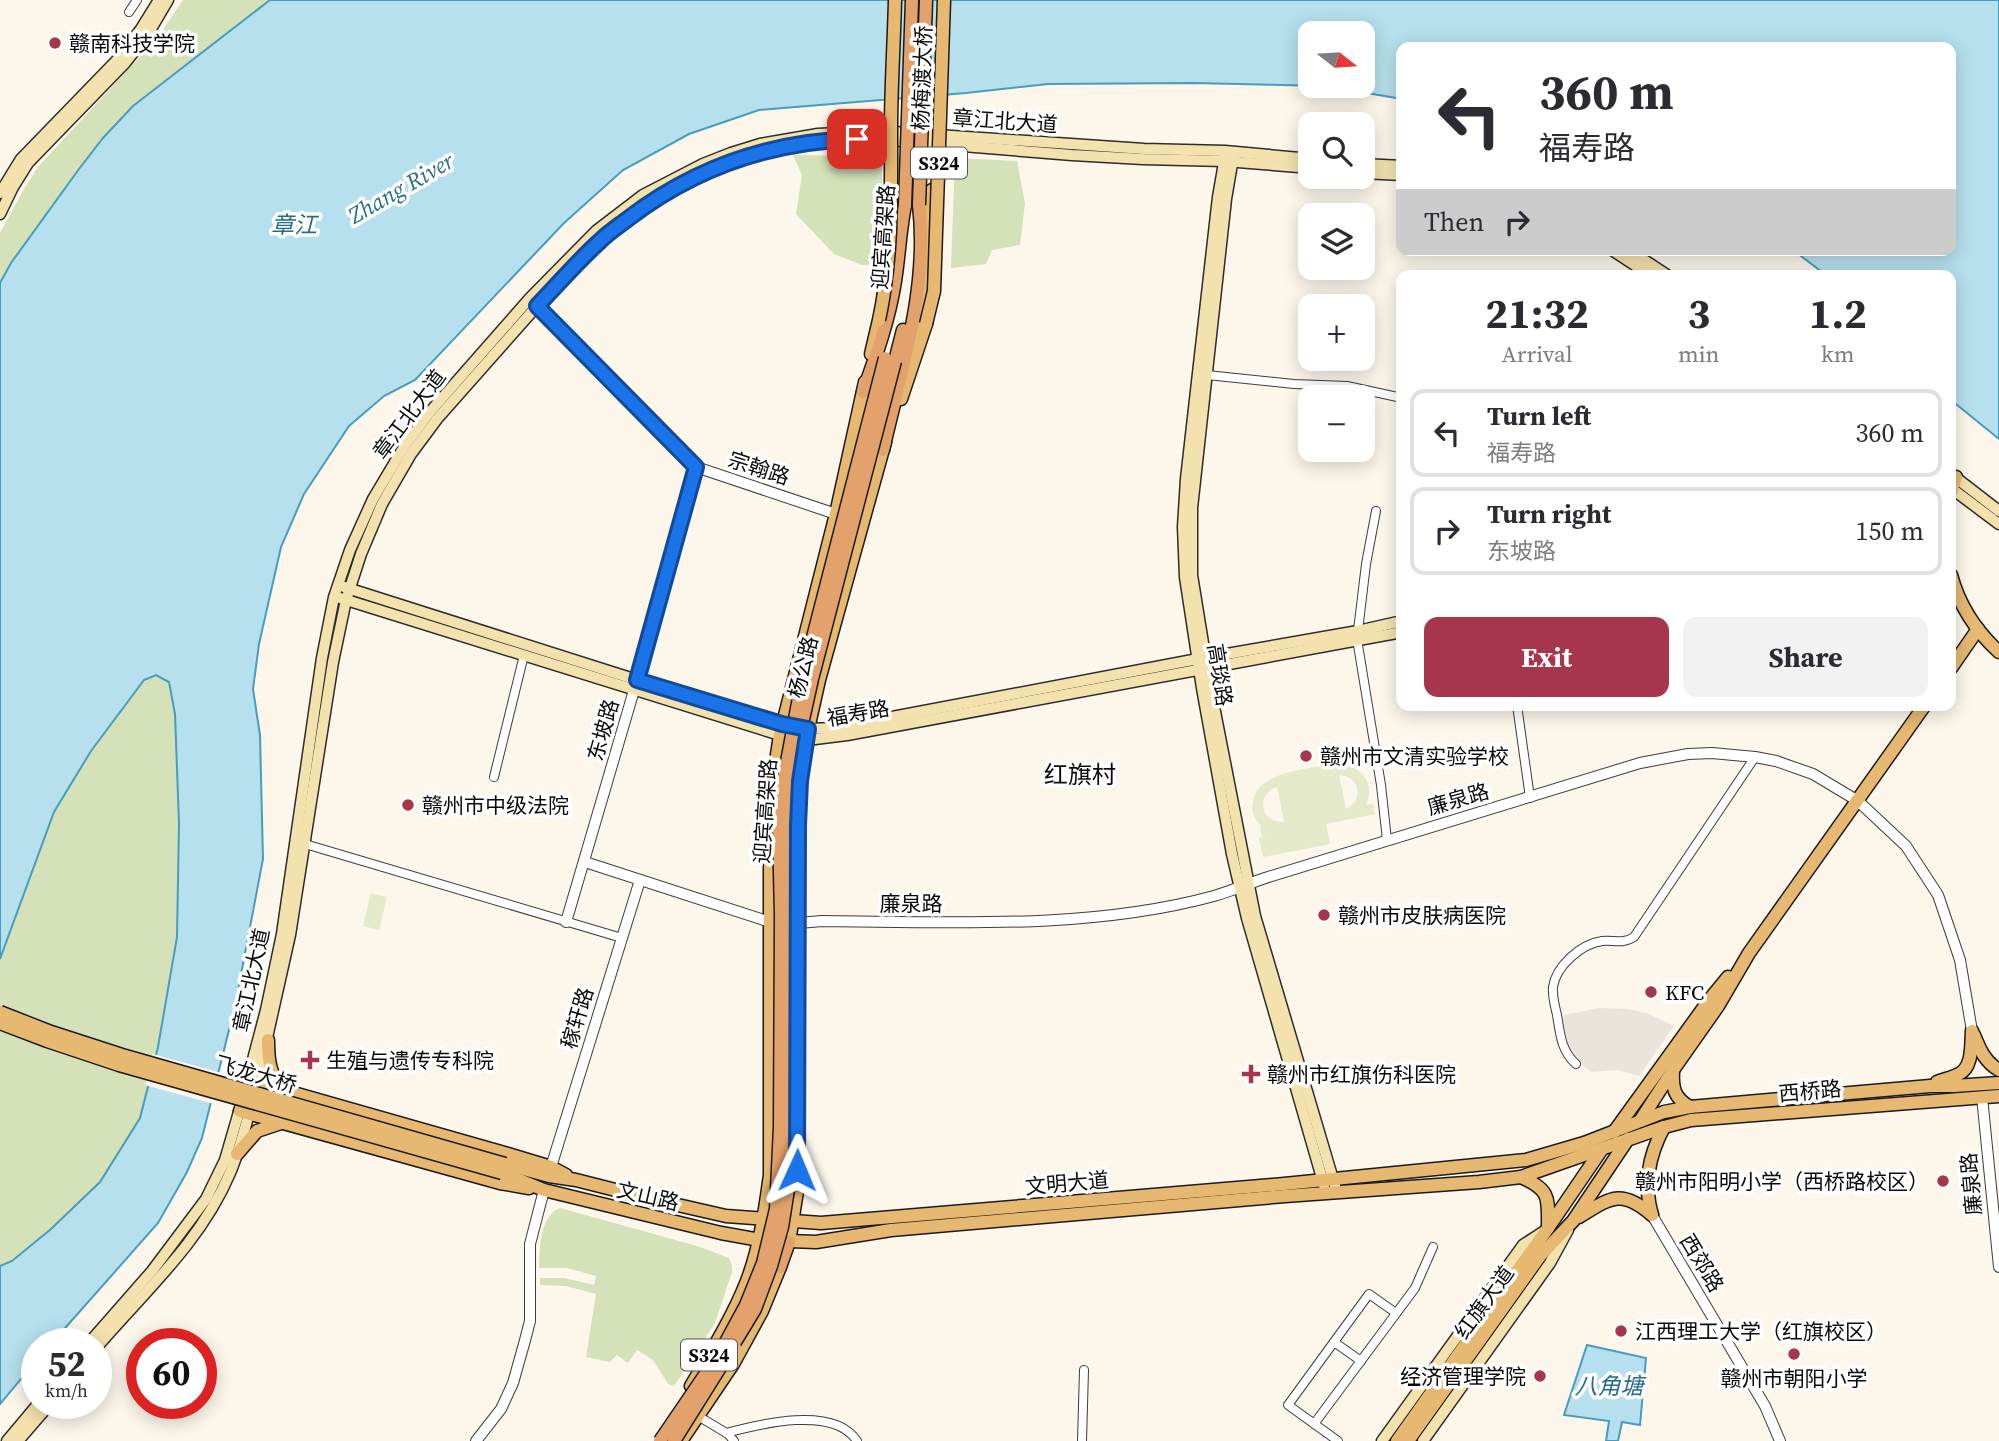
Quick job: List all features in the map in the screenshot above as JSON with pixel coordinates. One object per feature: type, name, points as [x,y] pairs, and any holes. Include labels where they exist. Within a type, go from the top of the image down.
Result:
[{"type":"highway","name":"迎宾高架路","points":[[904,318],[894,284],[905,205],[912,0]]},
{"type":"highway","name":"迎宾高架路","points":[[656,1441],[720,1353],[746,1304],[759,1273],[776,1209],[780,1128],[779,828],[784,778],[803,676],[890,359],[922,256],[923,234],[919,205],[926,0]]},
{"type":"highway","points":[[883,450],[906,356],[904,318]]},
{"type":"highway","name":"迎宾高架路","points":[[674,1441],[755,1309],[782,1227],[790,1177],[791,917],[788,828],[793,781],[812,679],[890,359]]},
{"type":"highway","name":"S324","points":[[780,1267],[789,1242]]},
{"type":"main road","points":[[0,193],[21,159],[118,59],[159,0]]},
{"type":"main road","points":[[0,214],[28,163],[125,63],[148,34],[168,0]]},
{"type":"main road","name":"杨梅渡大桥","points":[[895,0],[890,249],[886,289],[904,318],[934,291],[944,0]]},
{"type":"main road","points":[[904,318],[927,280],[934,139]]},
{"type":"main road","name":"章江北大道","points":[[102,1328],[152,1271],[198,1211],[220,1172],[268,1040],[290,935],[344,591],[382,504],[411,454],[533,302],[601,239],[648,204],[714,167],[763,151],[820,141],[934,139],[1143,159],[1229,156],[1298,159]]},
{"type":"main road","name":"章江北大道","points":[[1229,156],[1298,166]]},
{"type":"main road","name":"高琰路","points":[[1203,664],[1192,575],[1191,530],[1229,156]]},
{"type":"main road","name":"高琰路","points":[[1229,156],[1218,197],[1184,506],[1185,577],[1244,886],[1255,916],[1332,1193]]},
{"type":"main road","points":[[1375,165],[1396,166]]},
{"type":"main road","points":[[1375,174],[1396,175]]},
{"type":"main road","points":[[1621,256],[1642,270]]},
{"type":"main road","points":[[1638,256],[1659,270]]},
{"type":"main road","name":"杨公路","points":[[789,1242],[797,1191],[800,781],[819,680],[883,450],[916,349],[904,318]]},
{"type":"main road","name":"杨公路","points":[[764,1220],[770,1163],[771,819],[773,781],[781,729],[836,513],[863,392],[904,318]]},
{"type":"main road","points":[[1956,486],[1999,511]]},
{"type":"main road","points":[[1956,487],[1999,524]]},
{"type":"main road","points":[[1956,588],[1978,629],[1999,652]]},
{"type":"main road","name":"福寿路","points":[[334,597],[344,591],[781,729],[839,737],[1357,635],[1396,623]]},
{"type":"main road","name":"福寿路","points":[[344,591],[524,655],[636,685]]},
{"type":"main road","name":"章江北大道","points":[[253,1081],[282,934],[334,597]]},
{"type":"main road","points":[[1956,661],[1978,629]]},
{"type":"main road","name":"福寿路","points":[[1357,635],[1396,632]]},
{"type":"main road","points":[[1749,953],[1921,711]]},
{"type":"main road","name":"红旗大道","points":[[1408,1441],[1540,1256],[1573,1221],[1718,1006],[1749,953]]},
{"type":"main road","name":"红旗大道","points":[[1396,1441],[1710,999],[1749,953]]},
{"type":"main road","name":"飞龙大桥","points":[[0,1012],[122,1055],[504,1169]]},
{"type":"main road","name":"飞龙大桥","points":[[0,1023],[119,1065],[504,1169]]},
{"type":"main road","points":[[1972,1031],[1982,1055],[1990,1065],[1999,1070]]},
{"type":"main road","points":[[1930,1086],[1964,1071],[1970,1058],[1972,1031]]},
{"type":"main road","points":[[268,1040],[271,1071],[280,1085],[289,1091]]},
{"type":"main road","points":[[1673,1070],[1673,1091],[1690,1107]]},
{"type":"main road","points":[[253,1081],[551,1167],[576,1180]]},
{"type":"main road","name":"西桥路","points":[[1615,1131],[1664,1112],[1690,1107],[1930,1086],[1999,1083]]},
{"type":"main road","name":"西桥路","points":[[1602,1149],[1691,1120],[1999,1096]]},
{"type":"main road","points":[[244,1112],[499,1183],[544,1190]]},
{"type":"main road","name":"章江北大道","points":[[112,1330],[194,1235],[223,1188],[237,1154],[244,1112]]},
{"type":"main road","points":[[237,1154],[257,1131],[283,1123]]},
{"type":"main road","points":[[1652,1215],[1646,1190],[1653,1152],[1664,1127]]},
{"type":"main road","name":"文明大道","points":[[764,1220],[856,1221],[1526,1160],[1615,1131]]},
{"type":"main road","name":"文明大道","points":[[789,1242],[817,1242],[891,1230],[1479,1182],[1521,1177],[1602,1149]]},
{"type":"main road","name":"文山路","points":[[504,1169],[576,1180],[726,1216],[764,1220]]},
{"type":"main road","name":"文山路","points":[[504,1169],[544,1190],[721,1233],[789,1242]]},
{"type":"main road","points":[[1382,1441],[1522,1245],[1548,1228],[1546,1196],[1537,1184],[1521,1177]]},
{"type":"main road","points":[[1423,1441],[1550,1263],[1573,1221],[1608,1199],[1634,1201],[1652,1215]]},
{"type":"main road","name":"S324","points":[[656,1441],[681,1404],[737,1302],[747,1281],[764,1220]]},
{"type":"main road","name":"S324","points":[[681,1441],[739,1353],[762,1311],[780,1267]]},
{"type":"main road","points":[[6,1441],[25,1419]]},
{"type":"main road","points":[[19,1441],[37,1419]]},
{"type":"street","points":[[129,12],[137,0]]},
{"type":"street","name":"宗翰路","points":[[533,302],[696,467],[836,513]]},
{"type":"street","points":[[1207,375],[1294,384],[1347,386],[1396,397]]},
{"type":"street","name":"东坡路","points":[[566,922],[636,685],[696,467]]},
{"type":"street","points":[[1376,511],[1357,635],[1387,840]]},
{"type":"street","points":[[494,777],[524,655]]},
{"type":"street","points":[[1518,711],[1530,798]]},
{"type":"street","name":"廉泉路","points":[[799,923],[1023,923],[1137,912],[1204,899],[1640,763],[1667,757],[1712,753],[1776,761],[1813,774],[1858,801],[1906,846],[1938,895],[1960,960],[1972,1031]]},
{"type":"street","points":[[1576,1064],[1566,1053],[1560,1036],[1554,982],[1569,959],[1580,950],[1601,941],[1627,942],[1641,930],[1755,757]]},
{"type":"street","points":[[305,844],[622,938]]},
{"type":"street","points":[[585,862],[770,922]]},
{"type":"street","name":"稼轩路","points":[[551,1167],[640,880]]},
{"type":"street","name":"廉泉路","points":[[1982,1097],[1999,1268]]},
{"type":"street","points":[[476,1441],[501,1409],[513,1383],[524,1344],[530,1321],[530,1244],[544,1190]]},
{"type":"street","name":"西郊路","points":[[1652,1215],[1765,1406],[1780,1441]]},
{"type":"street","points":[[1314,1424],[1415,1288],[1433,1247]]},
{"type":"street","points":[[1338,1441],[1288,1405],[1369,1294],[1396,1313]]},
{"type":"street","points":[[1334,1342],[1361,1361]]},
{"type":"street","points":[[1082,1441],[1084,1370]]},
{"type":"street","points":[[698,1416],[734,1441]]},
{"type":"street","points":[[726,1433],[787,1419],[806,1420],[844,1427],[857,1441]]},
{"type":"green space","points":[[183,0],[270,0],[133,106],[103,138],[11,263],[0,283],[0,233],[38,167],[158,37]]},
{"type":"green space","points":[[793,155],[882,156],[878,265],[862,265],[834,254],[796,214],[802,175]]},
{"type":"green space","points":[[955,158],[1017,161],[1025,203],[1020,245],[992,250],[986,264],[951,268]]},
{"type":"green space","points":[[156,675],[170,682],[175,714],[179,824],[177,937],[158,1047],[140,1118],[100,1182],[51,1229],[12,1261],[0,1266],[0,959],[54,812],[91,751],[144,680]]},
{"type":"green space","points":[[1336,764],[1352,767],[1364,776],[1369,788],[1366,805],[1373,804],[1375,814],[1326,824],[1330,844],[1263,857],[1259,838],[1277,834],[1262,837],[1262,826],[1255,818],[1252,808],[1257,791],[1275,777]],"holes":[[[1339,775],[1351,779],[1357,789],[1356,800],[1346,809]],[[1277,787],[1284,821],[1283,822],[1269,818],[1263,807],[1266,795]]]},
{"type":"green space","points":[[371,893],[387,897],[379,930],[363,926]]},
{"type":"green space","points":[[560,1208],[697,1246],[729,1258],[732,1272],[715,1323],[674,1386],[668,1384],[653,1360],[637,1350],[628,1363],[617,1355],[610,1362],[586,1357],[596,1294],[566,1286],[540,1285],[540,1278],[564,1278],[594,1285],[596,1276],[567,1268],[539,1268],[544,1225],[553,1212]]},
{"type":"shaded area","points":[[1599,1008],[1647,1013],[1674,1026],[1639,1076],[1618,1070],[1591,1072],[1571,1056],[1560,1016]]},
{"type":"water","name":"章江","points":[[270,0],[1999,0],[1999,439],[1956,404],[1956,270],[1819,270],[1801,256],[1956,256],[1956,42],[1396,42],[1396,98],[1376,95],[1376,21],[1298,21],[1298,86],[1048,84],[759,110],[689,134],[623,170],[564,223],[415,380],[384,396],[349,426],[304,494],[281,547],[259,644],[253,689],[260,735],[263,859],[235,1006],[202,1138],[187,1172],[158,1223],[65,1328],[21,1328],[21,1379],[0,1404],[0,1266],[12,1261],[51,1229],[100,1182],[140,1118],[158,1047],[177,937],[179,824],[175,714],[169,682],[156,675],[144,680],[91,751],[54,812],[0,959],[0,283],[11,263],[79,169],[133,106]]},
{"type":"water","name":"八角塘","points":[[1587,1345],[1646,1358],[1640,1425],[1622,1422],[1618,1441],[1606,1441],[1609,1421],[1564,1415]]},
{"type":"pier","points":[[153,1054],[222,1073],[214,1104],[145,1085]]},
{"type":"place","name":"赣南科技学院","points":[[55,43]]},
{"type":"place","name":"赣州市文清实验学校","points":[[1306,756]]},
{"type":"place","name":"赣州市中级法院","points":[[408,805]]},
{"type":"place","name":"赣州市皮肤病医院","points":[[1324,915]]},
{"type":"place","name":"KFC","points":[[1651,992]]},
{"type":"place","name":"生殖与遗传专科院","points":[[310,1060]]},
{"type":"place","name":"赣州市红旗伤科医院","points":[[1251,1074]]},
{"type":"place","name":"赣州市阳明小学（西桥路校区）","points":[[1943,1181]]},
{"type":"place","name":"江西理工大学（红旗校区）","points":[[1621,1331]]},
{"type":"place","name":"赣州市朝阳小学","points":[[1794,1354]]},
{"type":"place","name":"经济管理学院","points":[[1540,1376]]},
{"type":"district","name":"红旗村","points":[[1080,774]]},
{"type":"route","points":[[797,1170],[798,825],[800,781],[808,729],[782,724],[637,680],[696,467],[537,306],[601,239],[680,184],[732,160],[763,151],[820,141],[857,139]]},
{"type":"water label","name":"Zhang River","points":[[401,188]]}]
